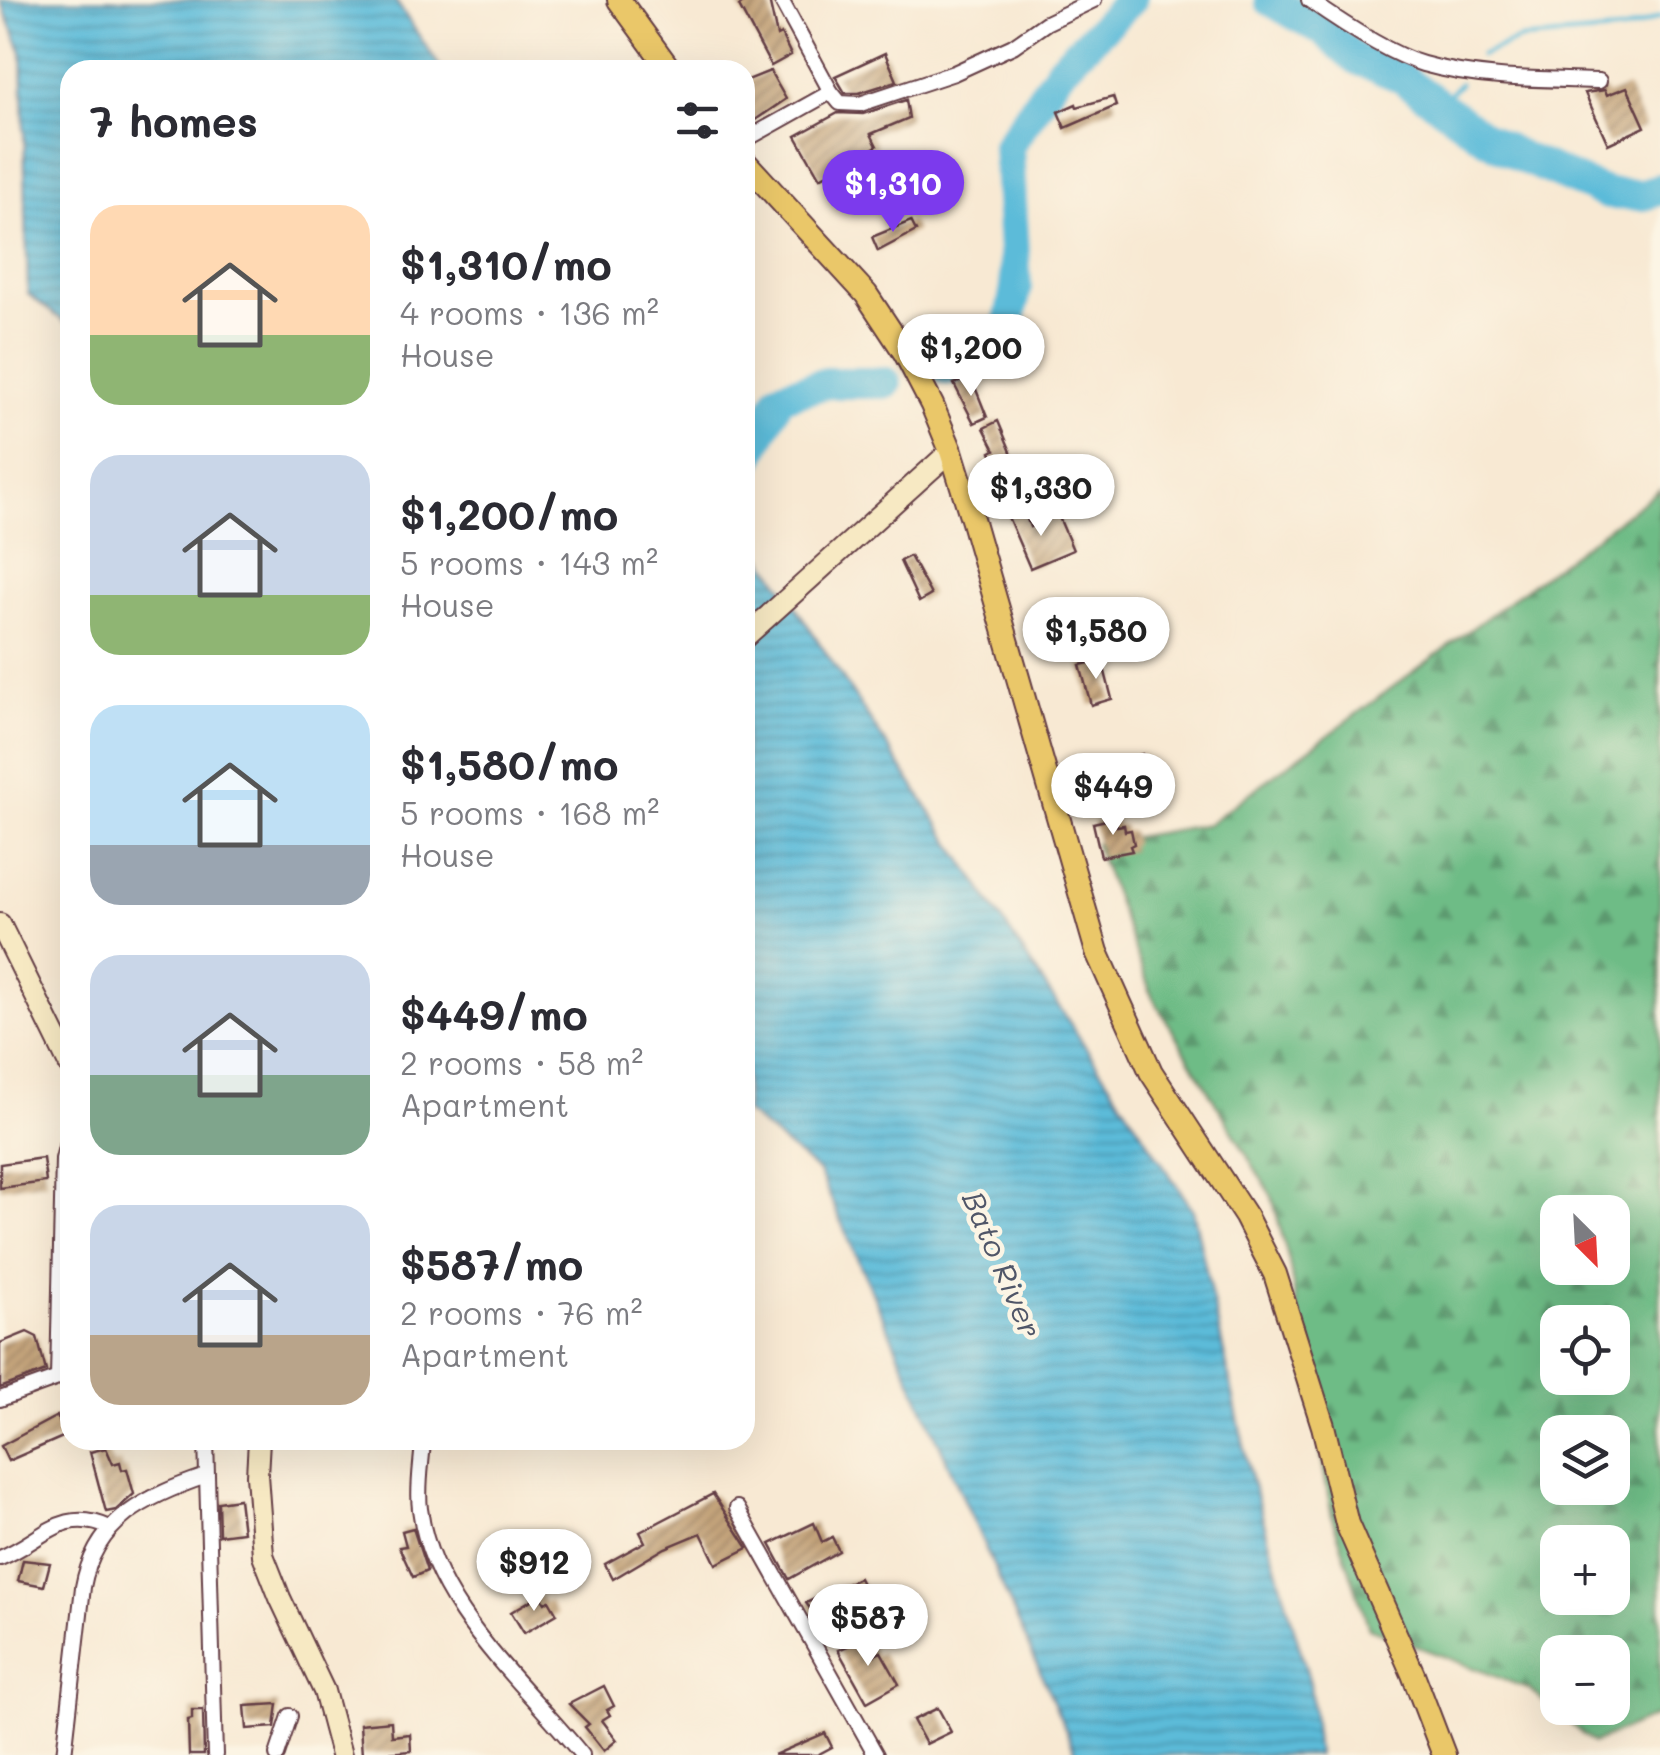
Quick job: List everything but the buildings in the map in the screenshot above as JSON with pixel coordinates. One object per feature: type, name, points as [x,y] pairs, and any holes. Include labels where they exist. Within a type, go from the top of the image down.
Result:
[{"type":"main road","points":[[619,0],[663,60]]},
{"type":"main road","points":[[755,173],[866,294],[905,353],[951,451],[1098,952],[1150,1072],[1246,1218],[1276,1274],[1323,1426],[1347,1524],[1444,1755]]},
{"type":"main road","points":[[755,628],[951,451]]},
{"type":"main road","points":[[0,924],[60,1046]]},
{"type":"main road","points":[[258,1450],[263,1555],[324,1691],[341,1755]]},
{"type":"street","points":[[781,0],[831,92],[840,103],[860,104],[954,72],[1013,46],[1046,23],[1094,0]]},
{"type":"street","points":[[1310,0],[1340,22],[1421,64],[1495,77],[1600,82]]},
{"type":"street","points":[[755,134],[831,92]]},
{"type":"street","points":[[0,1398],[60,1379]]},
{"type":"street","points":[[206,1450],[215,1755]]},
{"type":"street","points":[[423,1450],[420,1509],[437,1570],[464,1618],[582,1755]]},
{"type":"street","points":[[64,1755],[84,1576],[96,1546],[110,1528],[157,1493],[206,1476]]},
{"type":"street","points":[[736,1508],[876,1755]]},
{"type":"street","points":[[0,1558],[72,1519],[93,1520],[110,1528]]},
{"type":"street","points":[[278,1755],[290,1716]]},
{"type":"green space","points":[[1660,489],[1660,1714],[1593,1743],[1572,1725],[1630,1725],[1630,1635],[1540,1635],[1540,1698],[1529,1689],[1369,1628],[1332,1517],[1289,1262],[1272,1197],[1152,996],[1095,844],[1208,824]]},
{"type":"water","points":[[0,0],[395,0],[435,60],[60,60],[60,318],[28,294],[22,52]]},
{"type":"water","name":"Bato River","points":[[755,545],[1193,1210],[1251,1478],[1310,1683],[1317,1755],[1077,1755],[819,1172],[755,1120]]},
{"type":"waterway","points":[[947,369],[974,362],[999,342],[1008,328],[1016,288],[1008,146],[1062,67],[1131,0]]},
{"type":"waterway","points":[[1270,0],[1324,31],[1356,59],[1401,77],[1484,137],[1525,159],[1608,194],[1644,195],[1660,189]]},
{"type":"waterway","points":[[1481,55],[1520,39],[1623,31],[1660,17]]},
{"type":"waterway","points":[[1438,104],[1460,84]]},
{"type":"waterway","points":[[755,446],[780,396],[827,383],[886,383]]}]
